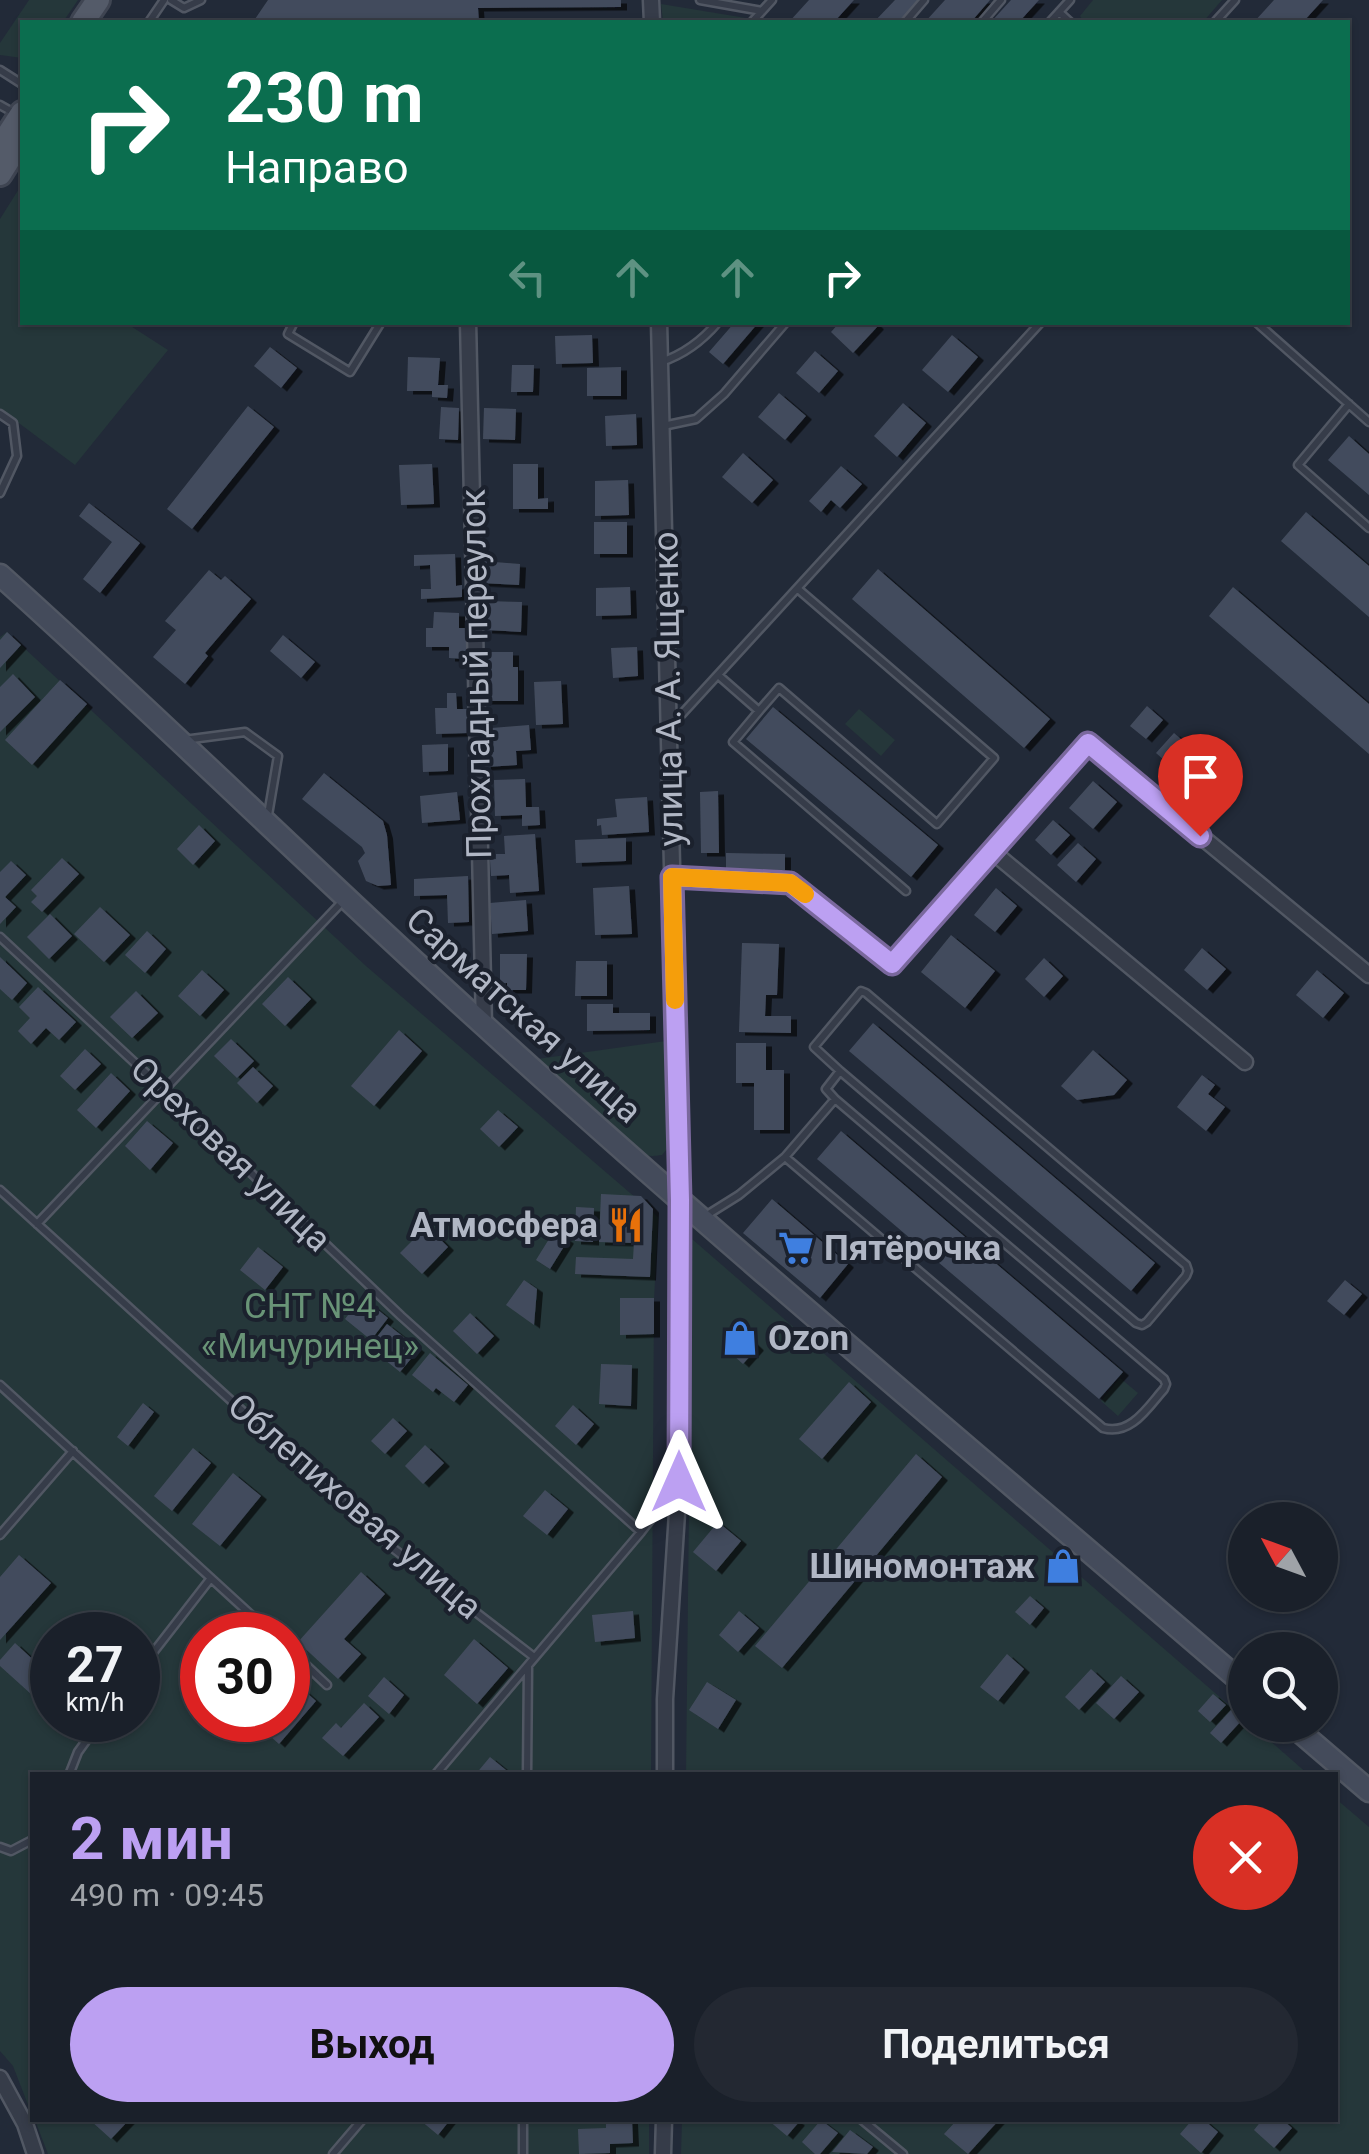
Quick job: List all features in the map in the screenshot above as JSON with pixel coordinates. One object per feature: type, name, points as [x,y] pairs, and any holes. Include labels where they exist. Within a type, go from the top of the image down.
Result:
[{"type":"main road","points":[[0,146],[16,118]]},
{"type":"main road","points":[[0,174],[16,118]]},
{"type":"main road","name":"Сарматская улица","points":[[0,575],[484,1026],[680,1200],[1228,1669]]},
{"type":"main road","points":[[1312,1742],[1369,1791]]},
{"type":"street","name":"Прохладный переулок","points":[[468,325],[484,1026]]},
{"type":"street","name":"улица А. А. Ященко","points":[[659,325],[680,1200],[679,1482],[665,1699],[665,1772]]},
{"type":"street","points":[[1088,743],[1369,975]]},
{"type":"street","points":[[993,852],[1244,1062]]},
{"type":"street","points":[[0,2078],[36,2154]]},
{"type":"street","points":[[664,2122],[664,2154]]},
{"type":"lane","points":[[151,20],[167,0],[184,8],[201,0]]},
{"type":"lane","points":[[700,0],[762,10]]},
{"type":"lane","points":[[754,20],[772,0]]},
{"type":"lane","points":[[906,20],[924,0]]},
{"type":"lane","points":[[984,20],[1002,0]]},
{"type":"lane","points":[[1052,20],[1070,0]]},
{"type":"lane","points":[[1218,20],[1236,0]]},
{"type":"lane","points":[[1059,12],[1068,20]]},
{"type":"lane","points":[[292,325],[288,334],[350,372],[379,325]]},
{"type":"lane","points":[[660,362],[680,355],[715,325]]},
{"type":"lane","points":[[662,426],[696,418],[724,394],[783,325]]},
{"type":"lane","points":[[669,728],[1037,325]]},
{"type":"lane","points":[[1259,325],[1369,422]]},
{"type":"lane","points":[[1349,404],[1298,465],[1369,528]]},
{"type":"lane","points":[[0,414],[12,423],[17,456],[0,492]]},
{"type":"lane","points":[[798,589],[994,758],[937,824],[779,688],[733,742],[906,891]]},
{"type":"lane","points":[[718,676],[759,711]]},
{"type":"lane","points":[[180,741],[245,732],[278,756],[267,821]]},
{"type":"lane","points":[[672,877],[790,883],[892,964],[1088,743]]},
{"type":"lane","points":[[37,1224],[347,897]]},
{"type":"lane","name":"Ореховая улица","points":[[0,937],[401,1316],[641,1532]]},
{"type":"lane","points":[[866,992],[1186,1265],[1186,1276],[1148,1322],[1136,1323],[840,1071],[814,1047],[857,994],[866,992]]},
{"type":"lane","points":[[785,1157],[1104,1428],[1116,1430],[1138,1420],[1164,1388],[1164,1380],[834,1099],[826,1090],[840,1071]]},
{"type":"lane","points":[[701,1218],[739,1196],[785,1157],[834,1099]]},
{"type":"lane","name":"Облепиховая улица","points":[[0,1190],[394,1548],[534,1658]]},
{"type":"lane","points":[[0,1384],[248,1612]]},
{"type":"lane","points":[[0,1535],[73,1451]]},
{"type":"lane","points":[[439,1772],[679,1482]]},
{"type":"lane","points":[[160,1644],[212,1578]]},
{"type":"lane","points":[[527,1772],[528,1666]]},
{"type":"lane","points":[[310,1668],[328,1685]]},
{"type":"lane","points":[[70,1772],[85,1742]]},
{"type":"lane","points":[[0,1847],[11,1852],[30,1841]]},
{"type":"lane","points":[[332,2154],[360,2122]]},
{"type":"lane","points":[[523,2154],[524,2122]]},
{"type":"lane","points":[[864,2122],[903,2154]]},
{"type":"green space","points":[[29,0],[78,0],[64,20],[20,20],[20,58],[0,55],[0,43]]},
{"type":"green space","points":[[1093,0],[1222,0],[1205,20],[1083,20],[1080,16]]},
{"type":"green space","points":[[661,4],[746,18],[744,20],[663,20]]},
{"type":"green space","points":[[20,187],[20,325],[129,325],[168,350],[75,465],[0,409],[0,219]]},
{"type":"green space","name":"СНТ №4 «Мичуринец»","points":[[7,632],[366,966],[658,1217],[651,1772],[30,1772],[30,2110],[13,2066],[0,2051],[0,637]]},
{"type":"green space","points":[[859,709],[895,740],[881,756],[845,724]]},
{"type":"green space","points":[[666,1041],[671,1144],[662,1155],[646,1155],[633,1148],[537,1059]]},
{"type":"green space","points":[[692,1239],[1228,1704],[1228,1742],[1271,1742],[1306,1772],[686,1772]]},
{"type":"green space","points":[[1120,1378],[1138,1393],[1118,1416],[1101,1401]]},
{"type":"green space","points":[[1338,1801],[1369,1827],[1369,2154],[681,2154],[682,2122],[1338,2122]]},
{"type":"green space","points":[[36,2122],[649,2122],[649,2154],[48,2154]]},
{"type":"building","points":[[268,0],[621,0],[621,7],[478,8],[479,20],[254,20]]},
{"type":"building","points":[[809,0],[854,0],[836,20],[791,20]]},
{"type":"building","points":[[895,0],[919,0],[901,20],[876,20]]},
{"type":"building","points":[[945,0],[990,0],[973,20],[927,20]]},
{"type":"building","points":[[1011,0],[1039,0],[1021,20],[993,20]]},
{"type":"building","points":[[1274,0],[1323,0],[1305,20],[1256,20]]},
{"type":"building","points":[[732,325],[756,325],[723,364],[709,352]]},
{"type":"building","points":[[837,325],[878,326],[853,353],[831,332]]},
{"type":"building","points":[[592,335],[593,363],[556,364],[555,336]]},
{"type":"building","points":[[952,335],[978,357],[948,392],[922,370]]},
{"type":"building","points":[[270,347],[297,368],[281,388],[254,366]]},
{"type":"building","points":[[815,351],[838,371],[819,393],[796,373]]},
{"type":"building","points":[[408,357],[440,358],[438,385],[448,385],[447,398],[432,397],[432,391],[407,391]]},
{"type":"building","points":[[512,365],[534,365],[533,392],[511,392]]},
{"type":"building","points":[[621,367],[621,396],[587,396],[587,368]]},
{"type":"building","points":[[779,393],[806,416],[785,440],[758,417]]},
{"type":"building","points":[[903,403],[926,423],[897,457],[874,436]]},
{"type":"building","points":[[248,406],[274,427],[192,529],[167,509]]},
{"type":"building","points":[[441,407],[459,408],[458,440],[439,439]]},
{"type":"building","points":[[484,408],[516,409],[515,440],[483,439]]},
{"type":"building","points":[[636,414],[637,445],[606,446],[605,416]]},
{"type":"building","points":[[1349,436],[1369,454],[1369,495],[1328,460]]},
{"type":"building","points":[[743,453],[773,480],[752,503],[722,477]]},
{"type":"building","points":[[432,464],[434,504],[401,505],[399,465]]},
{"type":"building","points":[[513,464],[538,464],[538,499],[548,498],[548,509],[513,509]]},
{"type":"building","points":[[841,466],[862,484],[840,508],[831,500],[821,512],[809,501]]},
{"type":"building","points":[[628,480],[629,515],[595,516],[595,481]]},
{"type":"building","points":[[89,503],[140,543],[100,593],[83,579],[112,542],[79,516]]},
{"type":"building","points":[[1306,512],[1369,566],[1369,617],[1281,541]]},
{"type":"building","points":[[594,522],[627,522],[627,554],[594,554]]},
{"type":"building","points":[[455,554],[456,586],[462,585],[462,597],[421,599],[421,589],[431,589],[430,565],[414,566],[414,555]]},
{"type":"building","points":[[482,561],[520,564],[519,585],[481,583]]},
{"type":"building","points":[[878,569],[1050,719],[1024,748],[852,599]]},
{"type":"building","points":[[209,570],[221,580],[225,576],[251,599],[205,653],[208,656],[185,684],[153,657],[176,630],[165,621]]},
{"type":"building","points":[[630,587],[631,615],[596,616],[596,588]]},
{"type":"building","points":[[1233,587],[1369,704],[1369,754],[1209,616]]},
{"type":"building","points":[[488,601],[522,602],[521,632],[486,630]]},
{"type":"building","points":[[434,612],[459,613],[459,628],[466,628],[466,659],[449,658],[449,647],[426,647],[426,628],[433,628]]},
{"type":"building","points":[[7,632],[21,645],[0,668],[0,640]]},
{"type":"building","points":[[283,635],[315,662],[301,678],[270,651]]},
{"type":"building","points":[[637,647],[638,676],[613,678],[611,648]]},
{"type":"building","points":[[482,652],[513,652],[513,667],[518,667],[518,701],[482,701]]},
{"type":"building","points":[[13,674],[35,697],[0,732],[0,687]]},
{"type":"building","points":[[60,680],[87,704],[32,765],[5,740]]},
{"type":"building","points":[[561,681],[563,724],[536,725],[534,682]]},
{"type":"building","points":[[447,693],[456,693],[457,709],[467,709],[468,733],[436,734],[435,708],[447,708]]},
{"type":"building","points":[[1147,706],[1163,720],[1146,739],[1130,726]]},
{"type":"building","points":[[773,707],[938,845],[911,877],[746,739]]},
{"type":"building","points":[[529,725],[531,750],[516,751],[517,765],[485,767],[484,753],[494,752],[492,728]]},
{"type":"building","points":[[1174,733],[1190,747],[1172,767],[1156,753]]},
{"type":"building","points":[[448,744],[448,771],[423,772],[422,745]]},
{"type":"building","points":[[324,773],[383,821],[391,885],[378,886],[366,881],[358,861],[365,853],[362,847],[302,799]]},
{"type":"building","points":[[525,779],[526,807],[539,807],[540,825],[522,826],[522,815],[495,816],[494,780]]},
{"type":"building","points":[[1093,781],[1117,802],[1093,829],[1069,808]]},
{"type":"building","points":[[718,791],[719,853],[701,853],[700,792]]},
{"type":"building","points":[[457,792],[460,820],[422,823],[420,796]]},
{"type":"building","points":[[647,797],[649,832],[602,835],[597,819],[617,817],[615,799]]},
{"type":"building","points":[[1053,820],[1070,835],[1051,855],[1035,840]]},
{"type":"building","points":[[199,825],[215,841],[193,865],[177,849]]},
{"type":"building","points":[[535,834],[539,891],[510,893],[509,875],[491,876],[490,860],[496,859],[496,854],[505,854],[504,836]]},
{"type":"building","points":[[626,838],[626,861],[576,863],[575,840]]},
{"type":"building","points":[[1078,843],[1096,859],[1076,882],[1057,865]]},
{"type":"building","points":[[726,853],[785,854],[785,870],[726,869]]},
{"type":"building","points":[[62,858],[79,874],[42,912],[31,902],[37,896],[31,890]]},
{"type":"building","points":[[11,861],[26,875],[5,897],[16,907],[0,924],[0,872]]},
{"type":"building","points":[[468,876],[469,922],[448,923],[447,895],[414,896],[414,879]]},
{"type":"building","points":[[629,886],[632,934],[595,935],[593,888]]},
{"type":"building","points":[[996,888],[1017,906],[995,932],[974,915]]},
{"type":"building","points":[[526,900],[528,931],[492,934],[490,903]]},
{"type":"building","points":[[100,907],[130,935],[104,962],[74,934]]},
{"type":"building","points":[[50,914],[72,936],[49,959],[27,937]]},
{"type":"building","points":[[147,931],[166,949],[145,973],[125,955]]},
{"type":"building","points":[[951,935],[995,971],[965,1008],[921,972]]},
{"type":"building","points":[[742,943],[779,944],[777,995],[766,995],[765,1016],[791,1016],[791,1033],[739,1032]]},
{"type":"building","points":[[1202,948],[1226,969],[1207,990],[1184,970]]},
{"type":"building","points":[[500,954],[527,954],[526,990],[507,990],[507,983],[500,983]]},
{"type":"building","points":[[0,957],[27,983],[12,1000],[0,989]]},
{"type":"building","points":[[1044,958],[1063,976],[1044,997],[1025,979]]},
{"type":"building","points":[[576,961],[607,961],[607,996],[575,996]]},
{"type":"building","points":[[202,970],[224,990],[200,1016],[178,996]]},
{"type":"building","points":[[1317,970],[1344,993],[1323,1018],[1296,995]]},
{"type":"building","points":[[288,977],[311,999],[285,1026],[262,1004]]},
{"type":"building","points":[[38,987],[76,1022],[59,1040],[46,1028],[31,1044],[18,1031],[30,1018],[19,1007]]},
{"type":"building","points":[[136,991],[158,1013],[132,1038],[110,1017]]},
{"type":"building","points":[[587,1004],[613,1004],[613,1013],[650,1013],[650,1030],[587,1031]]},
{"type":"building","points":[[873,1023],[1155,1263],[1131,1291],[849,1051]]},
{"type":"building","points":[[399,1030],[422,1051],[374,1106],[351,1086]]},
{"type":"building","points":[[231,1039],[254,1061],[237,1078],[214,1056]]},
{"type":"building","points":[[736,1043],[766,1043],[766,1070],[784,1070],[784,1130],[754,1130],[754,1083],[736,1083]]},
{"type":"building","points":[[85,1049],[101,1064],[75,1090],[60,1076]]},
{"type":"building","points":[[1093,1050],[1127,1080],[1114,1095],[1077,1100],[1061,1086]]},
{"type":"building","points":[[253,1067],[273,1086],[257,1103],[237,1083]]},
{"type":"building","points":[[111,1073],[130,1091],[96,1128],[77,1110]]},
{"type":"building","points":[[1202,1075],[1215,1085],[1208,1094],[1225,1107],[1206,1131],[1177,1107]]},
{"type":"building","points":[[498,1110],[518,1127],[499,1147],[480,1129]]},
{"type":"building","points":[[147,1121],[173,1143],[150,1170],[125,1146]]},
{"type":"building","points":[[841,1131],[1123,1372],[1099,1399],[817,1159]]},
{"type":"building","name":"Атмосфера","points":[[601,1194],[641,1196],[653,1209],[650,1277],[575,1274],[576,1257],[633,1259],[634,1243],[599,1242]]},
{"type":"building","name":"Пятёрочка","points":[[772,1199],[848,1264],[820,1298],[743,1233]]},
{"type":"building","points":[[576,1207],[594,1208],[593,1242],[575,1241]]},
{"type":"building","points":[[427,1226],[448,1247],[422,1274],[400,1253]]},
{"type":"building","points":[[554,1231],[568,1240],[550,1269],[536,1260]]},
{"type":"building","points":[[258,1247],[283,1267],[265,1290],[240,1270]]},
{"type":"building","points":[[524,1280],[537,1289],[534,1325],[506,1305]]},
{"type":"building","points":[[1345,1280],[1362,1294],[1344,1315],[1327,1301]]},
{"type":"building","points":[[362,1297],[388,1318],[371,1340],[345,1319]]},
{"type":"building","points":[[620,1298],[654,1298],[654,1334],[620,1335]]},
{"type":"building","points":[[470,1313],[494,1336],[477,1354],[453,1331]]},
{"type":"building","points":[[387,1324],[419,1349],[400,1372],[369,1347]]},
{"type":"building","points":[[739,1329],[758,1347],[743,1364],[723,1346]]},
{"type":"building","points":[[430,1353],[468,1385],[454,1402],[412,1375]]},
{"type":"building","points":[[601,1364],[632,1365],[631,1406],[599,1404]]},
{"type":"building","points":[[849,1382],[871,1402],[822,1459],[799,1439]]},
{"type":"building","points":[[143,1403],[154,1412],[128,1446],[117,1437]]},
{"type":"building","points":[[573,1405],[594,1424],[576,1445],[555,1426]]},
{"type":"building","points":[[393,1418],[407,1431],[385,1454],[371,1441]]},
{"type":"building","points":[[425,1445],[444,1463],[423,1484],[405,1466]]},
{"type":"building","points":[[193,1448],[211,1463],[172,1511],[154,1496]]},
{"type":"building","points":[[916,1454],[942,1477],[782,1668],[755,1646]]},
{"type":"building","points":[[233,1473],[261,1496],[220,1546],[192,1524]]},
{"type":"building","points":[[545,1490],[568,1509],[547,1535],[523,1516]]},
{"type":"building","points":[[718,1522],[741,1541],[716,1571],[693,1552]]},
{"type":"building","points":[[19,1555],[51,1583],[0,1640],[0,1577]]},
{"type":"building","name":"Шиномонтаж","points":[[1065,1557],[1072,1563],[1061,1576],[1054,1569]]},
{"type":"building","points":[[361,1572],[385,1594],[344,1639],[361,1654],[338,1679],[310,1653],[310,1629]]},
{"type":"building","points":[[1030,1596],[1044,1608],[1030,1625],[1015,1612]]},
{"type":"building","points":[[633,1611],[635,1638],[595,1642],[592,1615]]},
{"type":"building","points":[[739,1611],[759,1628],[738,1652],[719,1635]]},
{"type":"building","points":[[474,1639],[508,1668],[477,1704],[444,1675]]},
{"type":"building","points":[[15,1643],[30,1657],[30,1693],[0,1666],[0,1660]]},
{"type":"building","points":[[1007,1654],[1024,1669],[998,1701],[980,1687]]},
{"type":"building","points":[[1091,1669],[1105,1682],[1079,1710],[1065,1697]]},
{"type":"building","points":[[1121,1676],[1139,1692],[1114,1719],[1096,1703]]},
{"type":"building","points":[[384,1677],[404,1695],[389,1714],[368,1696]]},
{"type":"building","points":[[707,1682],[736,1700],[718,1729],[689,1710]]},
{"type":"building","points":[[1213,1694],[1226,1705],[1210,1722],[1198,1711]]},
{"type":"building","points":[[364,1703],[379,1717],[343,1756],[322,1738],[336,1723],[341,1728]]},
{"type":"building","points":[[1228,1713],[1228,1735],[1221,1743],[1210,1733]]},
{"type":"building","points":[[490,1757],[508,1772],[478,1772]]},
{"type":"building","points":[[92,2122],[127,2122],[111,2139]]},
{"type":"building","points":[[422,2122],[448,2122],[438,2135]]},
{"type":"building","points":[[606,2122],[632,2122],[633,2143],[610,2144],[610,2153],[579,2154],[578,2129],[606,2128]]},
{"type":"building","points":[[770,2122],[799,2122],[787,2136]]},
{"type":"building","points":[[819,2122],[838,2133],[820,2154],[802,2142]]},
{"type":"building","points":[[955,2122],[997,2122],[968,2154],[944,2134]]},
{"type":"building","points":[[1190,2122],[1206,2122],[1218,2132],[1201,2153],[1180,2134]]},
{"type":"building","points":[[1260,2122],[1285,2122],[1292,2128],[1274,2148],[1254,2130]]},
{"type":"building","points":[[850,2130],[873,2147],[867,2154],[832,2152]]},
{"type":"slow traffic","points":[[675,1000],[672,877],[790,883],[805,894]]},
{"type":"place","name":"Атмосфера","points":[[626,1225]]},
{"type":"place","name":"Пятёрочка","points":[[796,1248]]},
{"type":"place","name":"Ozon","points":[[740,1338]]},
{"type":"place","name":"Шиномонтаж","points":[[1063,1566]]},
{"type":"route","points":[[679,1482],[680,1200],[672,877],[790,883],[892,964],[1088,743],[1200,836]]}]
